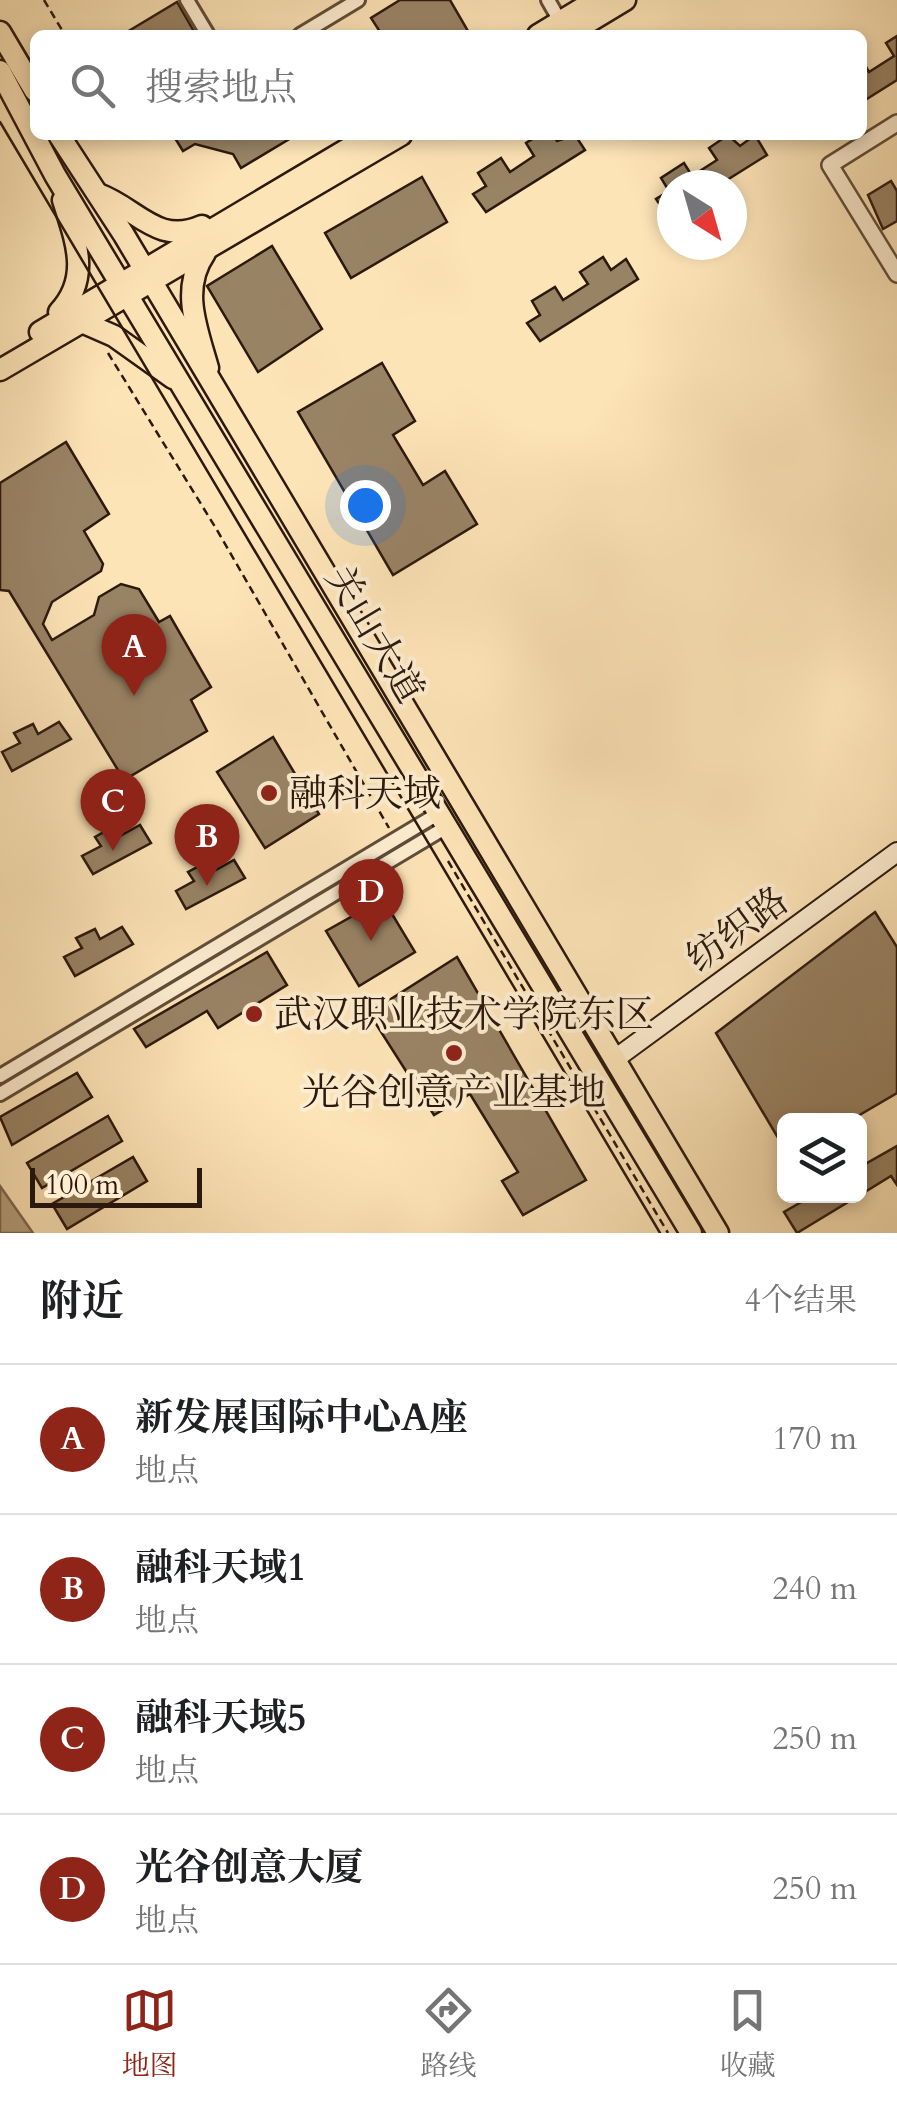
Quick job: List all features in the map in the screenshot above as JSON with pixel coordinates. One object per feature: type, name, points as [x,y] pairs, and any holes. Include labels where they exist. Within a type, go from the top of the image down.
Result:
[{"type":"main road","points":[[564,28],[596,0]]},
{"type":"main road","points":[[564,28],[625,0]]},
{"type":"main road","points":[[0,32],[30,83]]},
{"type":"main road","name":"关山大道","points":[[0,71],[30,127]]},
{"type":"main road","name":"关山大道","points":[[37,140],[441,824],[692,1233]]},
{"type":"main road","name":"关山大道","points":[[62,140],[718,1233]]},
{"type":"main road","points":[[0,357],[146,276],[363,140]]},
{"type":"main road","points":[[146,276],[206,251],[393,140]]},
{"type":"main road","points":[[43,330],[70,300],[80,276],[77,243],[55,174]]},
{"type":"main road","points":[[98,194],[122,203],[158,231],[172,233],[195,229],[276,192]]},
{"type":"main road","points":[[206,251],[195,268],[191,291],[214,389]]},
{"type":"main road","points":[[0,370],[82,322],[125,288]]},
{"type":"main road","points":[[82,322],[114,336],[180,383]]},
{"type":"main road","name":"纺织路","points":[[615,1059],[897,852]]},
{"type":"street","points":[[187,0],[205,30]]},
{"type":"street","points":[[308,30],[358,0]]},
{"type":"street","points":[[548,0],[564,28]]},
{"type":"street","points":[[897,124],[830,164],[897,274]]},
{"type":"street","points":[[0,1076],[441,824]]},
{"type":"street","points":[[0,1094],[441,824]]},
{"type":"path","points":[[44,0],[61,30]]},
{"type":"path","points":[[102,344],[218,530],[390,831]]},
{"type":"path","points":[[441,824],[668,1233]]},
{"type":"shaded area","points":[[0,1186],[33,1233],[0,1233]]},
{"type":"building","points":[[400,0],[450,0],[467,30],[379,30],[371,18]]},
{"type":"building","points":[[177,2],[193,30],[130,30]]},
{"type":"building","points":[[897,36],[897,80],[867,99],[867,69],[869,72],[894,56],[886,43]]},
{"type":"building","points":[[176,140],[288,140],[241,168],[233,154],[195,144],[183,151]]},
{"type":"building","points":[[578,140],[585,150],[486,212],[473,194],[486,186],[478,173],[501,158],[510,172],[534,156],[526,143]]},
{"type":"building","points":[[721,140],[733,140],[740,146],[748,140],[758,140],[767,155],[743,170],[701,170],[717,160],[709,148]]},
{"type":"building","points":[[422,177],[447,222],[351,278],[325,233]]},
{"type":"building","points":[[891,181],[897,191],[897,221],[883,229],[868,195]]},
{"type":"building","points":[[272,246],[322,329],[258,372],[207,286]]},
{"type":"building","points":[[603,257],[611,270],[626,259],[638,279],[540,341],[527,323],[540,315],[532,301],[555,287],[563,300],[588,284],[580,272]]},
{"type":"building","points":[[382,363],[415,421],[393,435],[423,485],[445,471],[477,524],[393,575],[298,412]]},
{"type":"building","points":[[66,442],[109,514],[84,531],[103,564],[101,571],[52,602],[43,624],[52,640],[94,615],[99,597],[121,584],[139,589],[159,622],[170,616],[211,687],[191,700],[207,731],[124,780],[9,591],[0,590],[0,483]]},
{"type":"building","points":[[59,722],[71,739],[12,771],[2,752],[20,743],[14,733],[33,724],[38,734]]},
{"type":"building","name":"融科天域","points":[[273,737],[319,814],[265,848],[217,772]]},
{"type":"building","points":[[140,825],[151,843],[93,874],[82,856],[101,846],[95,837],[113,827],[118,837]]},
{"type":"building","points":[[234,860],[245,878],[186,909],[176,891],[194,881],[188,872],[207,862],[212,872]]},
{"type":"building","points":[[383,899],[415,952],[359,986],[326,931]]},
{"type":"building","points":[[875,912],[897,947],[897,1093],[863,1113],[777,1113],[777,1136],[716,1033]]},
{"type":"building","points":[[122,927],[133,944],[75,976],[64,957],[82,948],[76,938],[95,929],[100,939]]},
{"type":"building","points":[[267,952],[287,985],[218,1028],[207,1011],[146,1047],[134,1029]]},
{"type":"building","name":"光谷创意产业基地","points":[[457,957],[586,1180],[523,1215],[502,1181],[518,1172],[470,1094],[434,1115],[369,1013]]},
{"type":"building","points":[[77,1073],[92,1097],[12,1145],[0,1117]]},
{"type":"building","points":[[108,1116],[122,1141],[42,1188],[27,1163]]},
{"type":"building","points":[[897,1146],[897,1185],[891,1176],[867,1191],[867,1163]]},
{"type":"building","points":[[133,1157],[147,1181],[67,1229],[52,1204]]},
{"type":"building","points":[[800,1203],[846,1203],[797,1233],[784,1212]]},
{"type":"tram line","points":[[0,122],[660,1233]]},
{"type":"place","name":"新发展国际中心A座","points":[[134,696]]},
{"type":"place","name":"融科天域","points":[[269,793]]},
{"type":"place","name":"融科天域5","points":[[113,851]]},
{"type":"place","name":"融科天域1","points":[[207,886]]},
{"type":"place","name":"光谷创意大厦","points":[[371,941]]},
{"type":"place","name":"武汉职业技术学院东区","points":[[254,1014]]},
{"type":"place","name":"光谷创意产业基地","points":[[454,1053]]}]
